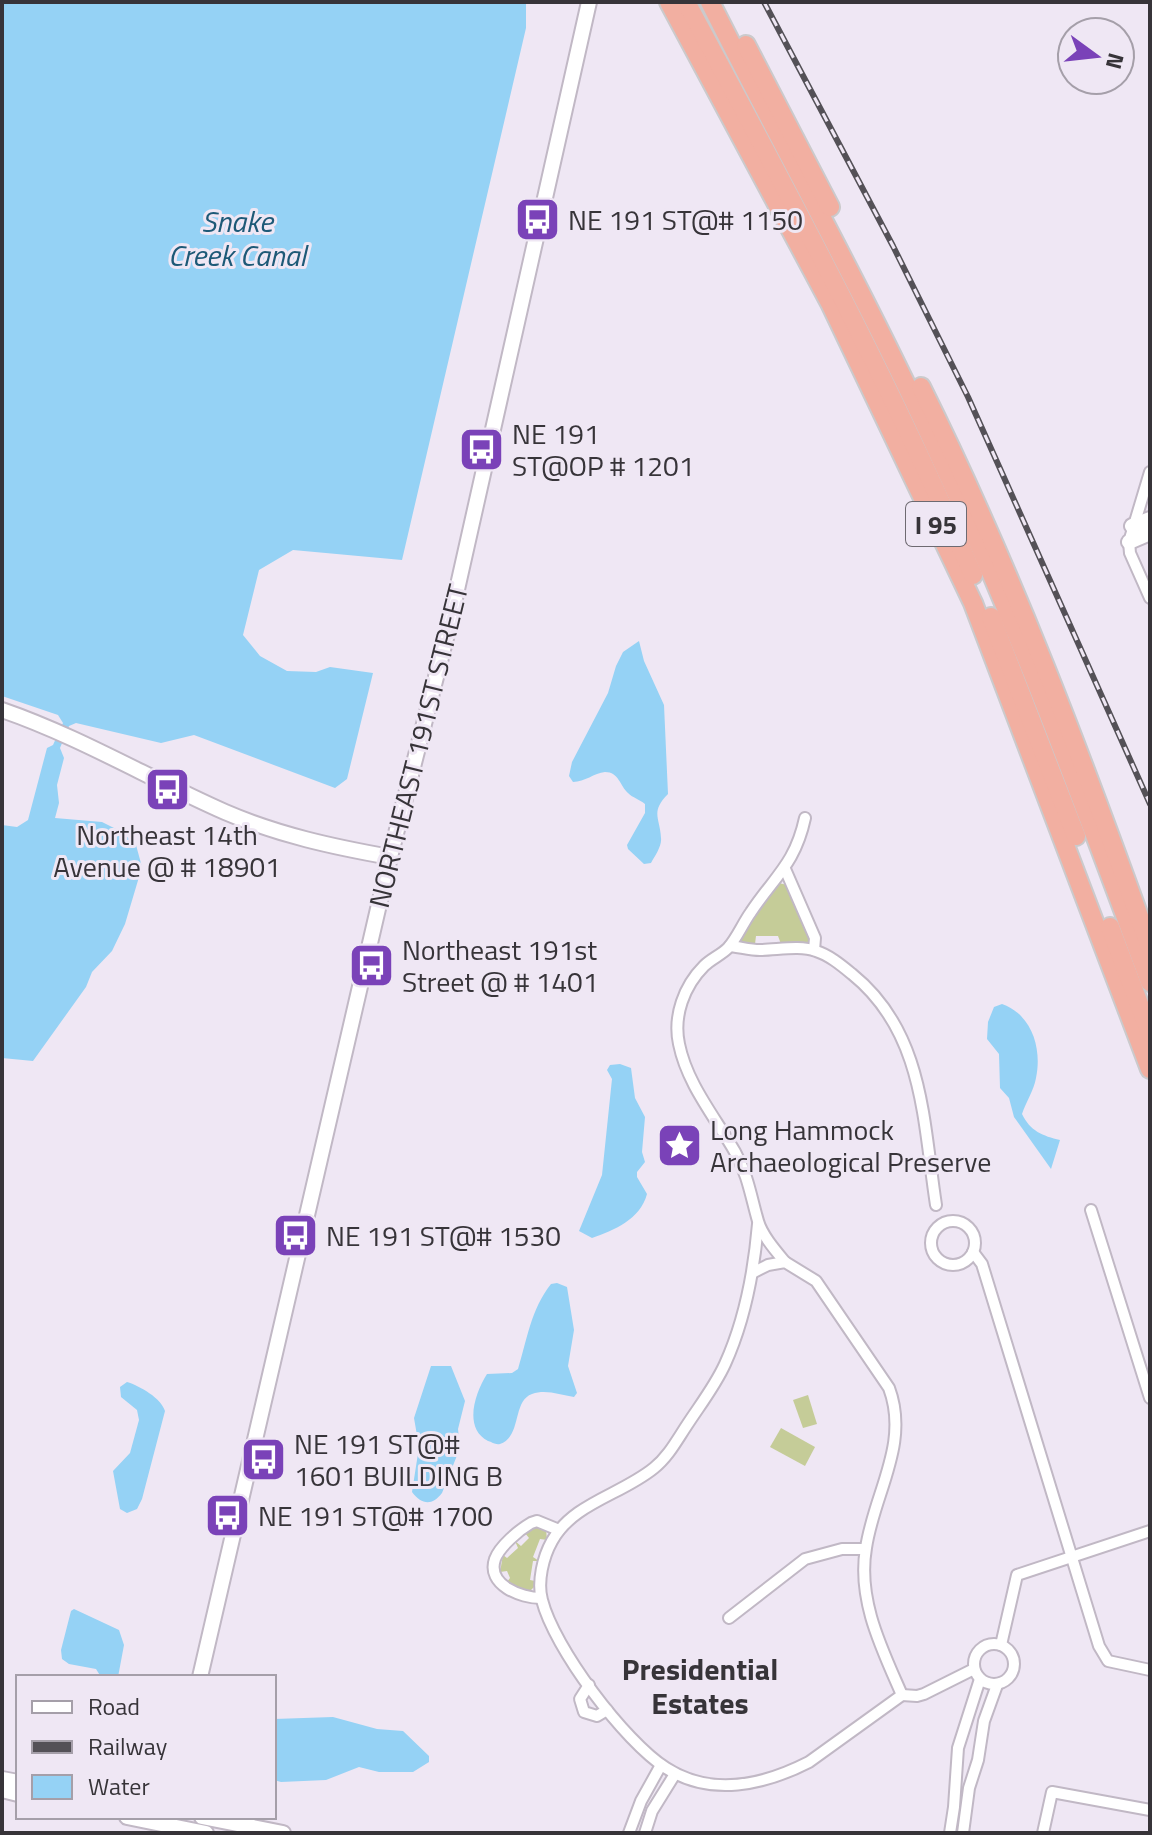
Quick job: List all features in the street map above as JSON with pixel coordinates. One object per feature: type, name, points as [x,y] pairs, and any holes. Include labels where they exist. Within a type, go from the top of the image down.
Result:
[{"type":"highway","name":"I 95","points":[[669,2],[830,303],[973,603],[1150,1069]]},
{"type":"highway","points":[[686,2],[863,338],[944,508],[1011,664],[1150,1033]]},
{"type":"highway","points":[[710,2],[910,366]]},
{"type":"highway","points":[[710,2],[875,322],[979,543],[1064,754],[1150,982]]},
{"type":"highway","name":"I 95","points":[[723,2],[910,366],[1013,584],[1095,794],[1150,947]]},
{"type":"street","name":"NORTHEAST 191ST STREET","points":[[200,1675],[390,857],[447,634],[589,2]]},
{"type":"street","points":[[1150,472],[1129,542],[1130,553],[1150,598]]},
{"type":"street","points":[[1132,526],[1150,519]]},
{"type":"street","points":[[1129,542],[1150,533]]},
{"type":"street","points":[[2,710],[73,738],[226,812],[327,846],[390,857]]},
{"type":"street","points":[[805,818],[801,838],[785,869],[753,909],[730,946],[704,965],[691,982],[681,1001],[677,1023],[684,1062],[700,1095],[743,1165],[754,1197],[758,1224],[754,1272],[726,1362],[713,1387],[667,1455],[654,1468],[573,1515],[559,1530],[545,1558],[541,1598],[558,1637],[607,1710],[661,1765],[675,1774],[724,1786],[770,1779],[809,1762],[902,1695],[917,1696],[977,1674]]},
{"type":"street","points":[[785,869],[815,938],[814,950]]},
{"type":"street","points":[[730,946],[755,950],[814,950],[839,963],[864,983],[885,1009],[906,1045],[919,1084],[936,1205]]},
{"type":"street","points":[[1091,1210],[1150,1398]]},
{"type":"street","points":[[973,1252],[960,1264],[946,1264],[932,1250],[932,1236],[942,1224],[956,1221],[963,1223],[973,1234],[973,1252],[982,1264],[1099,1646],[1108,1661],[1150,1670]]},
{"type":"street","points":[[758,1224],[785,1262],[816,1281],[824,1291],[889,1388],[896,1406],[893,1453],[865,1549],[867,1600],[874,1631],[902,1695]]},
{"type":"street","points":[[754,1272],[785,1262]]},
{"type":"street","points":[[541,1598],[524,1598],[504,1586],[494,1571],[494,1562],[498,1553],[531,1523],[544,1523],[559,1530]]},
{"type":"street","points":[[1001,1645],[1017,1575],[1150,1531]]},
{"type":"street","points":[[729,1618],[805,1559],[842,1549],[865,1549]]},
{"type":"street","points":[[950,1833],[958,1748],[976,1687],[975,1658],[983,1647],[995,1644],[1011,1653],[1014,1666],[1009,1678],[997,1685],[990,1684],[977,1674]]},
{"type":"street","points":[[589,1685],[580,1699],[584,1712],[597,1716],[607,1710]]},
{"type":"street","points":[[963,1833],[984,1721],[997,1685]]},
{"type":"street","points":[[961,1739],[980,1745]]},
{"type":"street","points":[[629,1833],[635,1813],[661,1765]]},
{"type":"street","points":[[645,1833],[675,1774]]},
{"type":"street","points":[[1043,1833],[1052,1792],[1150,1810]]},
{"type":"street","points":[[635,1813],[650,1818]]},
{"type":"street","points":[[212,1819],[283,1833]]},
{"type":"street","points":[[164,1821],[206,1833]]},
{"type":"green space","points":[[779,883],[787,885],[810,939],[809,944],[781,944],[778,936],[756,936],[755,944],[742,944],[738,940]]},
{"type":"green space","points":[[808,1395],[817,1424],[803,1428],[793,1400]]},
{"type":"green space","points":[[781,1428],[815,1447],[805,1466],[770,1447]]},
{"type":"green space","points":[[538,1525],[546,1529],[547,1540],[540,1539],[533,1557],[539,1561],[533,1561],[530,1580],[535,1581],[536,1585],[528,1593],[507,1582],[510,1578],[507,1571],[500,1572],[503,1555],[507,1558],[518,1548],[515,1541],[521,1546],[529,1538],[525,1533]]},
{"type":"water","name":"Snake Creek Canal","points":[[2,2],[526,2],[526,28],[402,560],[293,550],[259,570],[243,635],[260,656],[287,671],[316,672],[330,667],[373,673],[347,779],[335,788],[194,735],[161,743],[76,723],[69,726],[60,748],[64,758],[57,785],[59,803],[55,818],[102,822],[122,832],[136,845],[142,867],[125,924],[112,951],[92,972],[86,987],[33,1061],[2,1058],[2,825],[17,827],[28,820],[47,748],[53,745],[63,723],[58,715],[2,696]]},
{"type":"water","points":[[639,641],[644,661],[664,705],[668,794],[662,800],[657,815],[661,838],[659,848],[651,863],[644,864],[627,845],[645,813],[645,804],[628,793],[610,773],[573,782],[569,776],[572,762],[608,693],[623,652]]},
{"type":"water","points":[[1002,1004],[1021,1016],[1036,1045],[1036,1078],[1022,1114],[1038,1132],[1060,1140],[1051,1169],[1014,1117],[1009,1098],[1000,1088],[999,1054],[987,1039],[988,1022],[994,1007]]},
{"type":"water","points":[[620,1064],[631,1068],[635,1098],[645,1117],[642,1152],[645,1162],[637,1177],[647,1194],[639,1211],[632,1217],[592,1238],[579,1231],[602,1175],[612,1079],[607,1070],[610,1065]]},
{"type":"water","points":[[551,1284],[567,1287],[574,1330],[568,1366],[577,1393],[574,1397],[548,1392],[532,1394],[522,1404],[507,1440],[498,1444],[488,1441],[476,1428],[475,1400],[487,1374],[512,1373],[518,1369],[539,1304]]},
{"type":"water","points":[[431,1366],[451,1366],[465,1401],[458,1429],[460,1448],[442,1493],[427,1502],[412,1492],[419,1447],[414,1418]]},
{"type":"water","points":[[127,1382],[149,1393],[165,1411],[142,1499],[137,1509],[127,1513],[120,1509],[113,1471],[130,1453],[139,1420],[137,1410],[121,1397],[120,1387]]},
{"type":"water","points":[[74,1609],[119,1630],[124,1645],[118,1675],[100,1675],[96,1669],[69,1664],[62,1659],[61,1650]]},
{"type":"water","points":[[333,1717],[377,1729],[403,1731],[429,1756],[429,1762],[413,1772],[379,1772],[359,1767],[326,1780],[281,1782],[276,1781],[276,1719]]},
{"type":"railway","points":[[764,2],[893,246],[968,397],[1150,804]]},
{"type":"place","name":"NE 191 ST@# 1150","points":[[537,219]]},
{"type":"place","name":"NE 191 ST@OP # 1201","points":[[481,449]]},
{"type":"place","name":"Northeast 14th Avenue @ # 18901","points":[[167,789]]},
{"type":"place","name":"Northeast 191st Street @ # 1401","points":[[371,965]]},
{"type":"place","name":"Long Hammock Archaeological Preserve","points":[[679,1145]]},
{"type":"place","name":"NE 191 ST@# 1530","points":[[295,1235]]},
{"type":"place","name":"NE 191 ST@# 1601 BUILDING B","points":[[263,1459]]},
{"type":"place","name":"NE 191 ST@# 1700","points":[[227,1515]]},
{"type":"district","name":"Presidential Estates","points":[[700,1686]]}]
